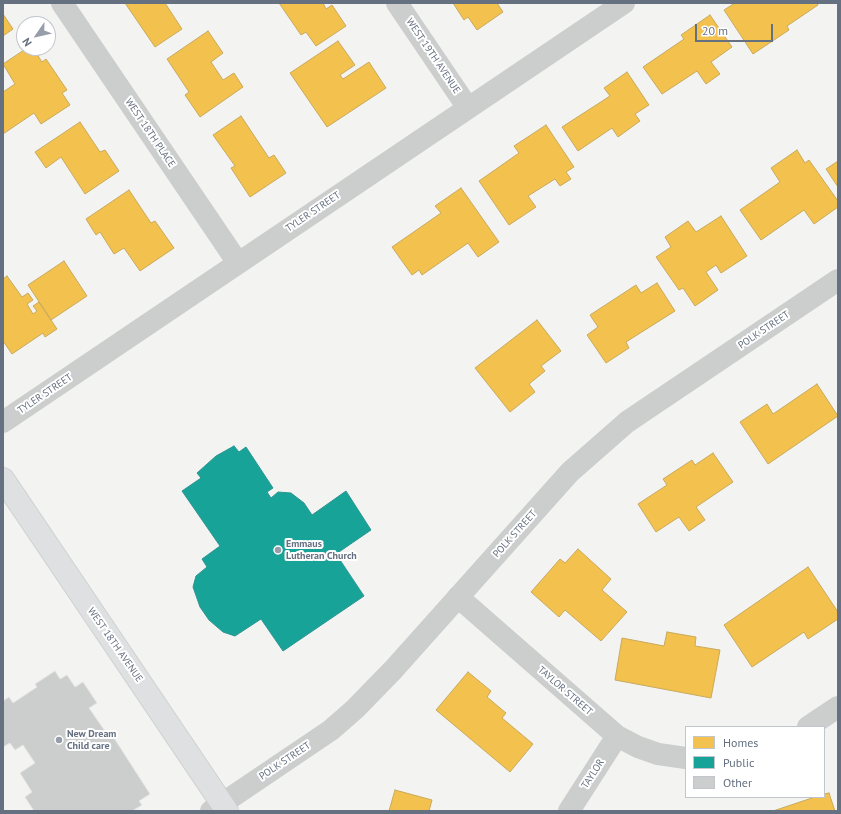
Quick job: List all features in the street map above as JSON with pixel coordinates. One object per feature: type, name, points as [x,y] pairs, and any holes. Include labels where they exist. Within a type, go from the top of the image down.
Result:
[{"type":"main road","name":"WEST 18TH AVENUE","points":[[3,479],[220,808]]},
{"type":"street","name":"WEST 18TH PLACE","points":[[62,3],[238,263]]},
{"type":"street","name":"WEST 19TH AVENUE","points":[[397,3],[468,108]]},
{"type":"street","name":"TYLER STREET","points":[[3,422],[624,3]]},
{"type":"street","name":"POLK STREET","points":[[220,808],[343,720],[393,670],[570,472],[627,422],[838,280]]},
{"type":"street","name":"TAYLOR STREET","points":[[458,597],[617,736],[638,747],[658,754],[685,758]]},
{"type":"street","points":[[809,726],[838,706]]},
{"type":"street","name":"TAYLOR","points":[[569,811],[617,736]]},
{"type":"building: Homes","points":[[125,3],[165,3],[182,29],[155,47]]},
{"type":"building: Homes","points":[[279,3],[323,3],[326,9],[332,5],[346,26],[316,46],[306,32],[301,35]]},
{"type":"building: Homes","points":[[453,3],[497,3],[503,12],[477,30],[468,17],[464,20]]},
{"type":"building: Homes","points":[[735,3],[817,3],[818,5],[787,26],[789,30],[753,54],[724,10]]},
{"type":"building: Homes","points":[[3,14],[13,29],[3,36]]},
{"type":"building: Homes","points":[[710,15],[732,47],[711,62],[720,74],[706,84],[697,71],[662,94],[643,67],[684,39],[681,35]]},
{"type":"building: Homes","points":[[208,31],[223,53],[211,62],[223,80],[234,73],[243,87],[200,117],[185,95],[189,92],[167,59]]},
{"type":"building: Homes","points":[[338,41],[355,65],[340,75],[343,79],[369,62],[386,88],[327,127],[290,73]]},
{"type":"building: Homes","points":[[16,55],[38,56],[42,62],[46,59],[67,90],[62,93],[70,105],[41,124],[34,113],[3,134],[3,92],[15,84],[3,64]]},
{"type":"building: Homes","points":[[627,72],[649,105],[635,114],[640,121],[618,137],[612,128],[578,151],[562,127],[610,96],[604,88]]},
{"type":"building: Homes","points":[[241,116],[269,158],[274,155],[286,173],[250,197],[231,168],[235,166],[213,135]]},
{"type":"building: Homes","points":[[80,122],[100,152],[105,150],[119,171],[85,194],[61,157],[46,168],[35,152]]},
{"type":"building: Homes","points":[[546,125],[574,167],[566,172],[571,179],[560,186],[555,179],[528,196],[536,207],[509,225],[479,181],[519,153],[514,146]]},
{"type":"building: Homes","points":[[797,150],[805,163],[809,160],[838,201],[838,207],[814,224],[804,210],[761,240],[740,210],[780,182],[771,168]]},
{"type":"building: Homes","points":[[838,161],[838,187],[826,169]]},
{"type":"building: Homes","points":[[461,188],[499,242],[478,257],[468,243],[422,275],[419,270],[412,275],[392,247],[441,213],[435,206]]},
{"type":"building: Homes","points":[[129,190],[151,223],[155,221],[174,248],[140,271],[124,248],[114,254],[100,232],[96,235],[86,219]]},
{"type":"building: Homes","points":[[721,216],[747,256],[721,273],[716,265],[706,272],[718,290],[695,306],[683,288],[679,290],[656,257],[671,247],[665,237],[688,221],[696,232]]},
{"type":"building: Homes","points":[[64,261],[87,296],[51,320],[28,285]]},
{"type":"building: Homes","points":[[7,276],[22,297],[28,293],[33,300],[27,304],[33,314],[37,311],[33,306],[39,302],[57,329],[45,337],[43,333],[12,354],[3,341],[3,279]]},
{"type":"building: Homes","points":[[657,283],[675,311],[626,342],[629,348],[606,363],[587,335],[598,327],[590,315],[636,285],[641,293]]},
{"type":"building: Homes","points":[[537,320],[561,351],[541,366],[545,371],[529,384],[535,392],[510,412],[475,368]]},
{"type":"building: Homes","points":[[817,384],[838,416],[768,464],[740,422],[767,404],[773,414]]},
{"type":"building: Homes","points":[[713,453],[733,482],[696,507],[705,520],[689,531],[679,517],[656,532],[638,504],[667,485],[663,479],[692,460],[695,465]]},
{"type":"building: Homes","points":[[578,549],[611,579],[602,590],[627,612],[601,641],[565,610],[559,617],[531,592],[560,559],[565,563]]},
{"type":"building: Homes","points":[[808,567],[838,612],[838,619],[808,639],[804,632],[752,667],[724,625]]},
{"type":"building: Homes","points":[[667,632],[696,637],[695,646],[720,650],[711,698],[615,680],[622,638],[664,646]]},
{"type":"building: Homes","points":[[468,672],[491,691],[487,697],[506,713],[502,718],[533,744],[510,772],[436,710]]},
{"type":"building: Homes","points":[[395,790],[432,800],[429,811],[389,811]]},
{"type":"building: Homes","points":[[829,793],[835,811],[773,811],[812,798],[825,798],[825,794]]},
{"type":"building: Public","name":"Emmaus Lutheran Church","points":[[234,446],[239,452],[246,447],[273,488],[267,492],[271,498],[278,492],[291,493],[304,503],[312,515],[346,491],[371,530],[336,554],[364,596],[283,651],[261,619],[235,636],[223,632],[209,620],[200,607],[193,587],[196,576],[207,567],[202,559],[220,546],[182,491],[201,478],[197,473],[216,456]]},
{"type":"building: Other","name":"New Dream Child care","points":[[55,671],[60,679],[67,675],[75,687],[83,682],[97,703],[89,708],[109,737],[112,735],[150,794],[139,801],[142,805],[132,811],[34,811],[25,797],[32,792],[20,773],[35,763],[23,745],[15,750],[10,743],[3,747],[3,701],[9,697],[13,703],[37,687],[35,684]]},
{"type":"place","name":"Emmaus Lutheran Church","points":[[278,550]]},
{"type":"place","name":"New Dream Child care","points":[[59,740]]}]
